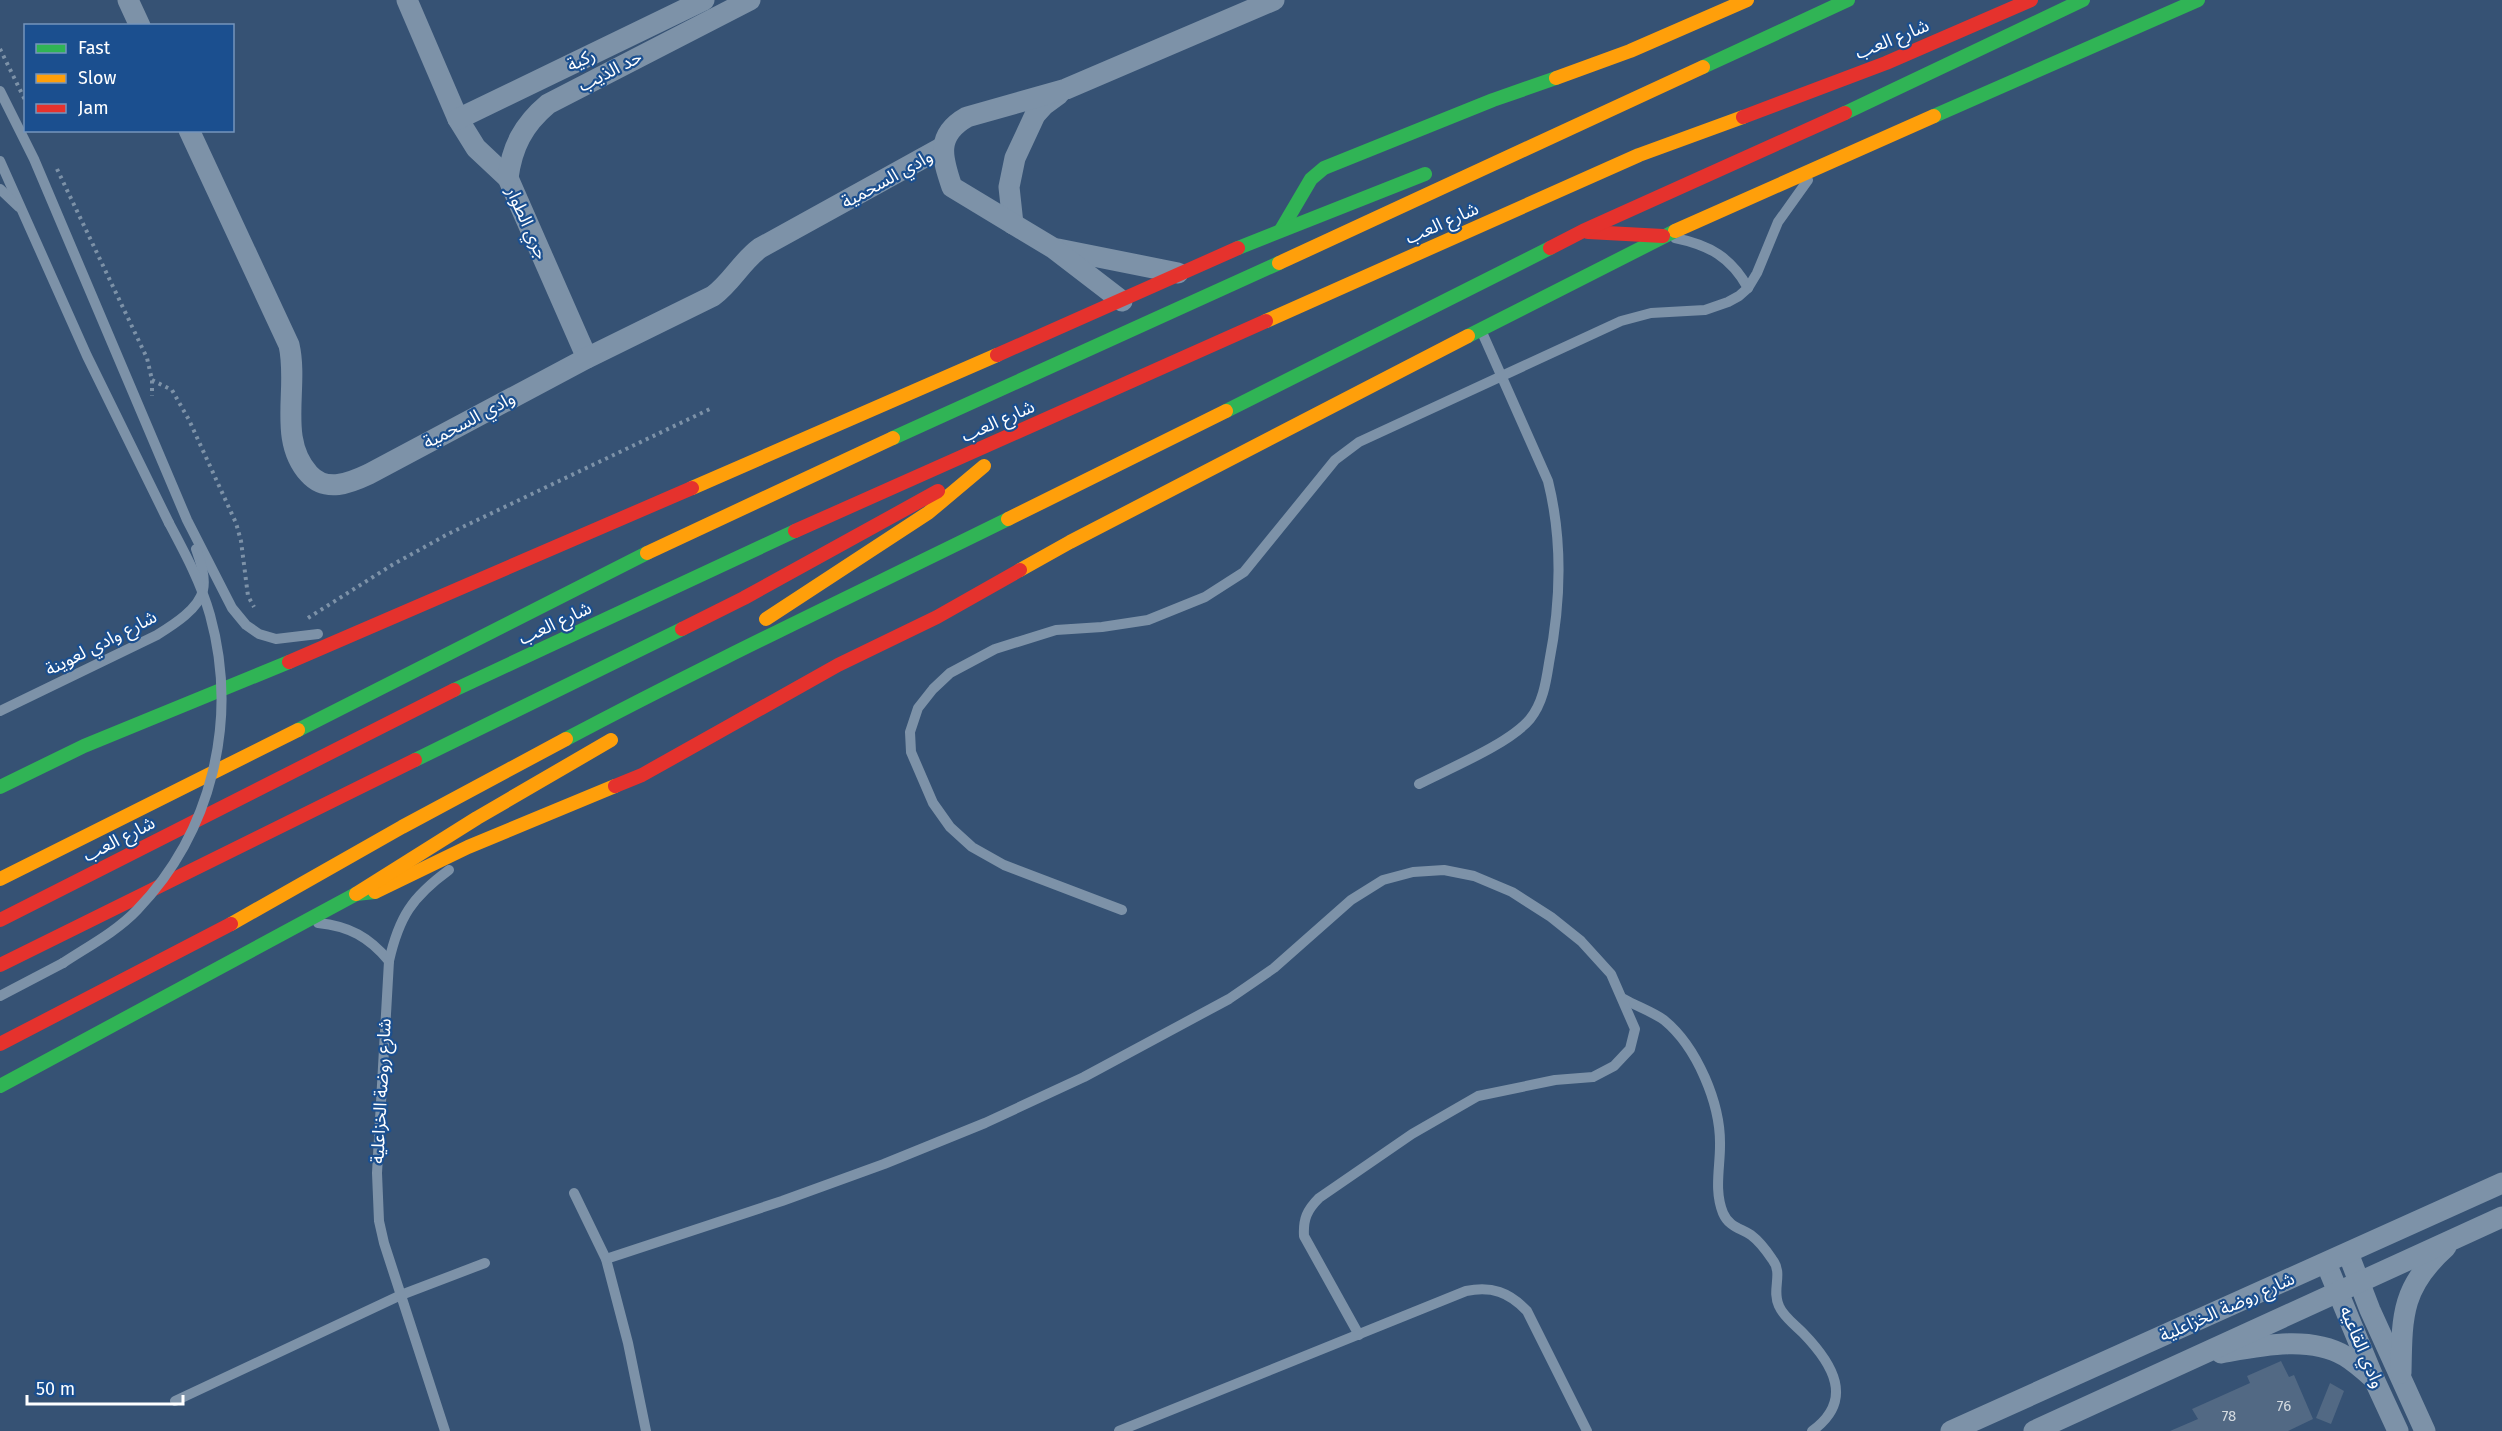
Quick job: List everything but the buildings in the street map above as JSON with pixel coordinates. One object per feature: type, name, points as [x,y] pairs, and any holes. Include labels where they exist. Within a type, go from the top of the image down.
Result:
[{"type":"main road","points":[[1281,230],[1304,189],[1311,179],[1324,168],[1493,100],[1585,69],[1675,33],[1747,0]]},
{"type":"main road","name":"شارع العب","points":[[0,879],[175,793],[615,568],[824,469],[1053,367],[1848,0]]},
{"type":"main road","points":[[0,1044],[223,928],[402,827],[687,675],[759,642],[1431,309],[1583,231],[1864,104],[2083,0]]},
{"type":"main road","points":[[356,894],[385,889],[468,847],[651,771],[838,665],[937,618],[1070,542],[1663,236],[1815,171],[2198,0]]},
{"type":"main road","name":"شارع العب","points":[[0,920],[425,704],[815,522],[1639,155],[1741,119],[1907,54],[2026,2]]},
{"type":"main road","points":[[1675,33],[1695,8]]},
{"type":"main road","points":[[1513,139],[1701,66]]},
{"type":"main road","points":[[0,787],[84,746],[389,620],[1122,301],[1178,273],[1436,170]]},
{"type":"main road","points":[[1583,231],[1663,236]]},
{"type":"main road","points":[[687,675],[769,617],[928,513],[1044,420]]},
{"type":"main road","points":[[0,965],[744,598],[993,460]]},
{"type":"main road","points":[[708,681],[759,642]]},
{"type":"main road","points":[[0,1086],[356,894],[477,818],[619,735]]},
{"type":"main road","points":[[52,776],[84,746]]},
{"type":"main road","points":[[84,822],[175,793]]},
{"type":"street","points":[[128,0],[139,24]]},
{"type":"street","name":"جري الطوار","points":[[407,0],[458,120],[476,148],[508,178],[586,358]]},
{"type":"street","name":"ركية","points":[[458,120],[704,0]]},
{"type":"street","name":"حد الذيب","points":[[508,178],[515,144],[534,115],[548,104],[750,0]]},
{"type":"street","name":"وادي السحمية","points":[[1122,301],[1053,248],[952,187],[943,158],[943,147],[951,129],[967,117],[1066,89],[1274,0]]},
{"type":"street","name":"وادي السحمية","points":[[1013,224],[1010,187],[1015,158],[1035,115],[1044,105],[1066,89]]},
{"type":"street","name":"وادي السحمية","points":[[190,132],[289,345],[293,367],[291,433],[293,450],[301,465],[312,477],[324,484],[334,485],[358,479],[586,358],[713,296],[728,284],[746,260],[760,248],[943,147]]},
{"type":"street","name":"وادي السحمية","points":[[1053,248],[1178,273]]},
{"type":"street","name":"شارع روضة الخزاعلية","points":[[1952,1431],[2502,1183]]},
{"type":"street","name":"شارع روضة الخزاعلية","points":[[2034,1431],[2502,1217]]},
{"type":"street","name":"وادي القاعيه","points":[[2401,1379],[2403,1319],[2408,1297],[2414,1283],[2433,1259],[2458,1237]]},
{"type":"street","name":"وادي القاعيه","points":[[2348,1253],[2359,1283],[2425,1431]]},
{"type":"street","name":"وادي القاعيه","points":[[2326,1263],[2398,1431]]},
{"type":"street","points":[[2191,1358],[2277,1345],[2306,1344],[2327,1348],[2344,1356],[2374,1379]]},
{"type":"lane","points":[[0,90],[34,159],[187,520],[232,608],[246,626],[259,634],[276,639],[293,639],[389,620]]},
{"type":"lane","points":[[0,161],[87,356],[192,567],[214,632],[220,692],[216,764],[202,810],[187,843],[170,870],[136,911],[102,937],[63,963],[0,996]]},
{"type":"lane","points":[[1122,910],[1004,865],[972,847],[950,826],[933,803],[911,752],[910,732],[918,708],[933,689],[950,674],[995,649],[1022,639],[1056,630],[1102,627],[1148,620],[1205,597],[1244,572],[1280,525],[1343,453],[1359,442],[1621,321],[1651,313],[1717,307],[1739,296],[1748,288],[1764,258],[1778,222],[1815,171]]},
{"type":"lane","points":[[0,189],[21,209]]},
{"type":"lane","points":[[1663,236],[1710,248],[1732,265],[1748,288]]},
{"type":"lane","points":[[1419,784],[1510,735],[1530,719],[1541,700],[1554,639],[1560,581],[1555,513],[1548,481],[1481,330]]},
{"type":"lane","name":"شارع وادي لعوينة","points":[[0,711],[157,635],[186,614],[203,591],[204,573],[187,520]]},
{"type":"lane","name":"شارع روضة الخزاعلية","points":[[445,1431],[379,1221],[377,1154],[389,961],[395,935],[404,914],[418,895],[449,870],[468,847]]},
{"type":"lane","points":[[606,1259],[782,1201],[885,1164],[985,1123],[1084,1077],[1229,999],[1274,968],[1351,900],[1383,880],[1413,872],[1444,870],[1474,876],[1512,892],[1581,941],[1611,974],[1624,999],[1635,1029],[1630,1050],[1614,1066],[1593,1077],[1555,1080],[1478,1096],[1412,1134],[1319,1198],[1309,1208],[1304,1222],[1304,1236],[1359,1335]]},
{"type":"lane","points":[[301,924],[318,923],[350,929],[378,948],[389,961]]},
{"type":"lane","points":[[1624,999],[1664,1020],[1688,1047],[1702,1072],[1718,1120],[1720,1144],[1717,1183],[1725,1216],[1737,1228],[1752,1236],[1776,1264],[1779,1271],[1776,1291],[1778,1304],[1824,1357],[1836,1388],[1837,1399],[1829,1416],[1812,1431]]},
{"type":"lane","points":[[574,1192],[606,1259],[628,1343],[646,1431]]},
{"type":"lane","points":[[175,1401],[401,1294],[485,1263]]},
{"type":"lane","points":[[1119,1431],[1466,1291],[1483,1288],[1500,1291],[1515,1299],[1527,1311],[1587,1431]]},
{"type":"path","points":[[0,49],[24,98]]},
{"type":"path","points":[[54,162],[147,358],[152,380],[153,401]]},
{"type":"path","points":[[152,380],[172,390],[189,420],[236,523],[241,541],[248,596],[256,611]]},
{"type":"path","points":[[297,622],[322,610],[392,565],[448,534],[712,408]]},
{"type":"traffic: fast","points":[[1703,67],[1848,0]]},
{"type":"traffic: fast","points":[[1845,113],[2083,0]]},
{"type":"traffic: fast","points":[[1934,116],[2198,0]]},
{"type":"traffic: fast","points":[[1281,230],[1311,179],[1324,168],[1493,100],[1556,78]]},
{"type":"traffic: fast","points":[[1238,248],[1425,174]]},
{"type":"traffic: fast","points":[[1468,336],[1675,231]]},
{"type":"traffic: fast","points":[[1226,411],[1550,248]]},
{"type":"traffic: fast","points":[[893,438],[1279,263]]},
{"type":"traffic: fast","points":[[566,739],[1008,519]]},
{"type":"traffic: fast","points":[[454,690],[795,531]]},
{"type":"traffic: fast","points":[[298,730],[647,553]]},
{"type":"traffic: fast","points":[[415,760],[682,629]]},
{"type":"traffic: fast","points":[[0,787],[84,746],[289,662]]},
{"type":"traffic: fast","points":[[0,1086],[356,894],[375,892]]},
{"type":"traffic: slow","points":[[1556,78],[1630,51],[1747,0]]},
{"type":"traffic: slow","points":[[1279,263],[1703,67]]},
{"type":"traffic: slow","points":[[1675,231],[1934,116]]},
{"type":"traffic: slow","points":[[1266,321],[1639,155],[1743,117]]},
{"type":"traffic: slow","points":[[1020,570],[1468,336]]},
{"type":"traffic: slow","points":[[692,488],[997,355]]},
{"type":"traffic: slow","points":[[1008,519],[1226,411]]},
{"type":"traffic: slow","points":[[647,553],[893,438]]},
{"type":"traffic: slow","points":[[766,619],[928,513],[984,466]]},
{"type":"traffic: slow","points":[[0,879],[298,730]]},
{"type":"traffic: slow","points":[[231,924],[402,827],[566,739]]},
{"type":"traffic: slow","points":[[356,894],[477,818],[611,740]]},
{"type":"traffic: slow","points":[[375,892],[468,847],[615,786]]},
{"type":"traffic: jam","points":[[1743,117],[1886,63],[2031,0]]},
{"type":"traffic: jam","points":[[1550,248],[1845,113]]},
{"type":"traffic: jam","points":[[1588,232],[1663,236]]},
{"type":"traffic: jam","points":[[997,355],[1238,248]]},
{"type":"traffic: jam","points":[[795,531],[1266,321]]},
{"type":"traffic: jam","points":[[289,662],[692,488]]},
{"type":"traffic: jam","points":[[682,629],[744,598],[938,491]]},
{"type":"traffic: jam","points":[[615,786],[642,775],[838,665],[937,617],[1020,570]]},
{"type":"traffic: jam","points":[[0,920],[454,690]]},
{"type":"traffic: jam","points":[[0,965],[415,760]]},
{"type":"traffic: jam","points":[[0,1044],[231,924]]}]
